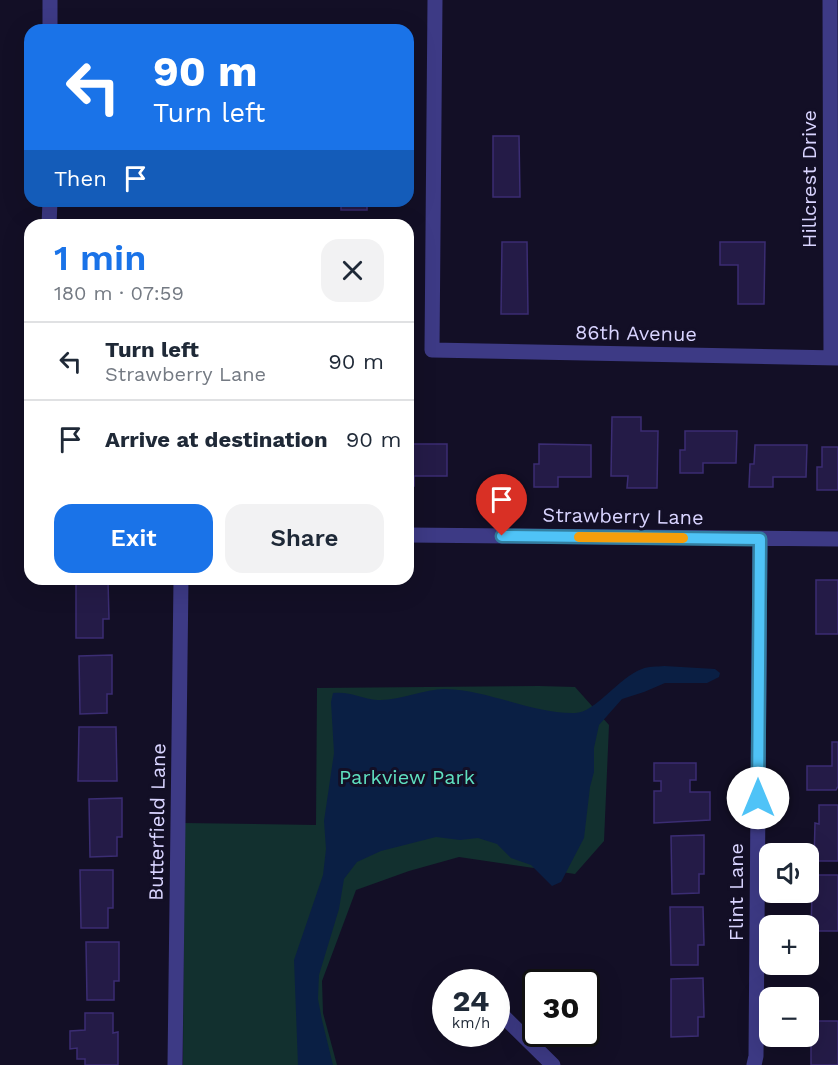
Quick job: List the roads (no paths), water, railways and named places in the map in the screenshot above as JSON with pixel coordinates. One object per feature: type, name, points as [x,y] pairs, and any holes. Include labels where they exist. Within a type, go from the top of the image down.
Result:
[{"type":"street","points":[[50,0],[50,24]]},
{"type":"street","name":"86th Avenue","points":[[435,0],[432,350],[835,358]]},
{"type":"street","name":"Hillcrest Drive","points":[[830,0],[835,358]]},
{"type":"street","name":"Strawberry Lane","points":[[414,535],[838,539]]},
{"type":"street","name":"Flint Lane","points":[[754,1065],[756,1056],[760,539]]},
{"type":"street","name":"Butterfield Lane","points":[[175,1065],[181,585]]},
{"type":"street","points":[[510,1023],[553,1065]]},
{"type":"water","points":[[647,667],[715,669],[720,673],[719,677],[707,683],[665,683],[622,699],[599,725],[594,748],[594,772],[584,838],[561,882],[552,886],[531,865],[511,858],[497,844],[478,838],[460,840],[436,837],[381,851],[357,862],[344,879],[339,909],[319,975],[318,999],[333,1065],[298,1065],[294,960],[323,875],[326,849],[324,821],[334,753],[331,702],[333,693],[386,700],[437,690],[461,690],[543,710],[575,713],[591,707],[633,673]]},
{"type":"park label","name":"Parkview Park","points":[[407,777]]}]
